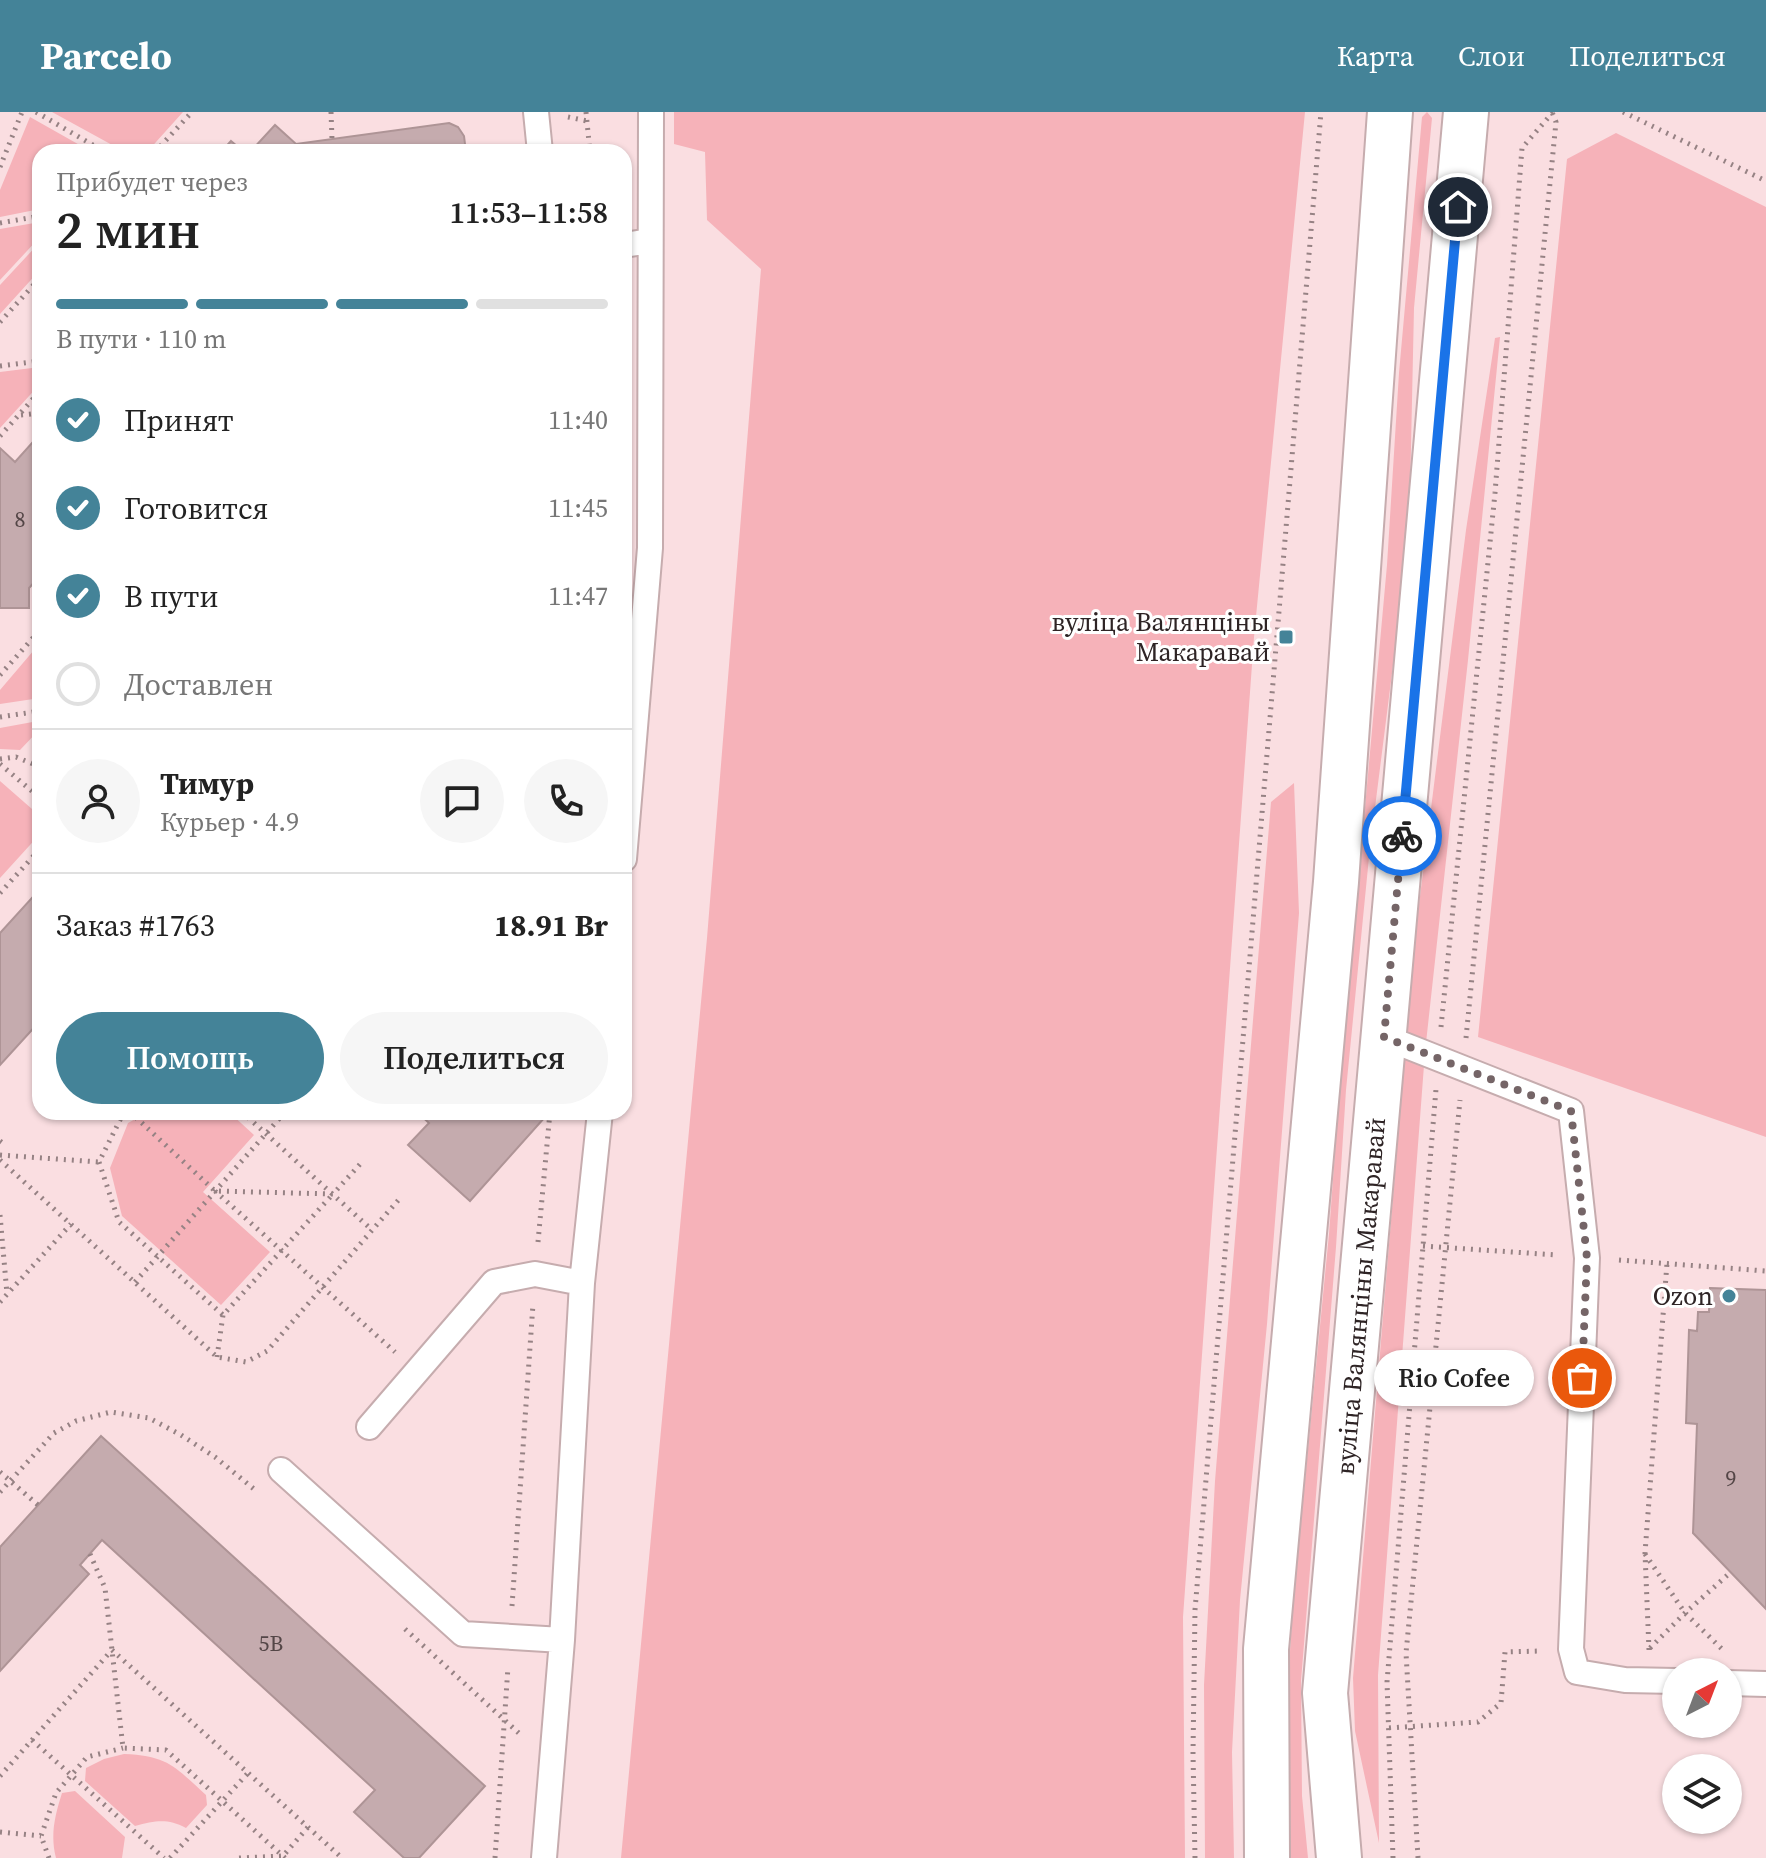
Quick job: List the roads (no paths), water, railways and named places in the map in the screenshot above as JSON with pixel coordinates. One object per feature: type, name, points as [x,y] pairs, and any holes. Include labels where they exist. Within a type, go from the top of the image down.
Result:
[{"type":"street","points":[[1267,1858],[1266,1649],[1336,882],[1390,112]]},
{"type":"street","name":"вуліца Валянціны Макаравай","points":[[1339,1858],[1325,1693],[1466,112]]},
{"type":"lane","points":[[536,112],[539,144]]},
{"type":"lane","points":[[632,763],[650,548],[651,112]]},
{"type":"lane","points":[[632,244],[650,241]]},
{"type":"lane","points":[[1384,1037],[1571,1111],[1587,1258],[1571,1649],[1577,1672],[1625,1680],[1662,1681]]},
{"type":"lane","points":[[544,1858],[562,1640],[582,1283],[599,1120]]},
{"type":"lane","points":[[369,1427],[494,1282],[535,1274],[582,1283]]},
{"type":"lane","points":[[281,1470],[463,1634],[562,1640]]},
{"type":"lane","points":[[1742,1683],[1766,1684]]},
{"type":"place","name":"вуліца Валянціны Макаравай","points":[[1286,637]]},
{"type":"place","name":"Ozon","points":[[1729,1296]]},
{"type":"place","name":"Rio Cofee","points":[[1582,1378]]}]
